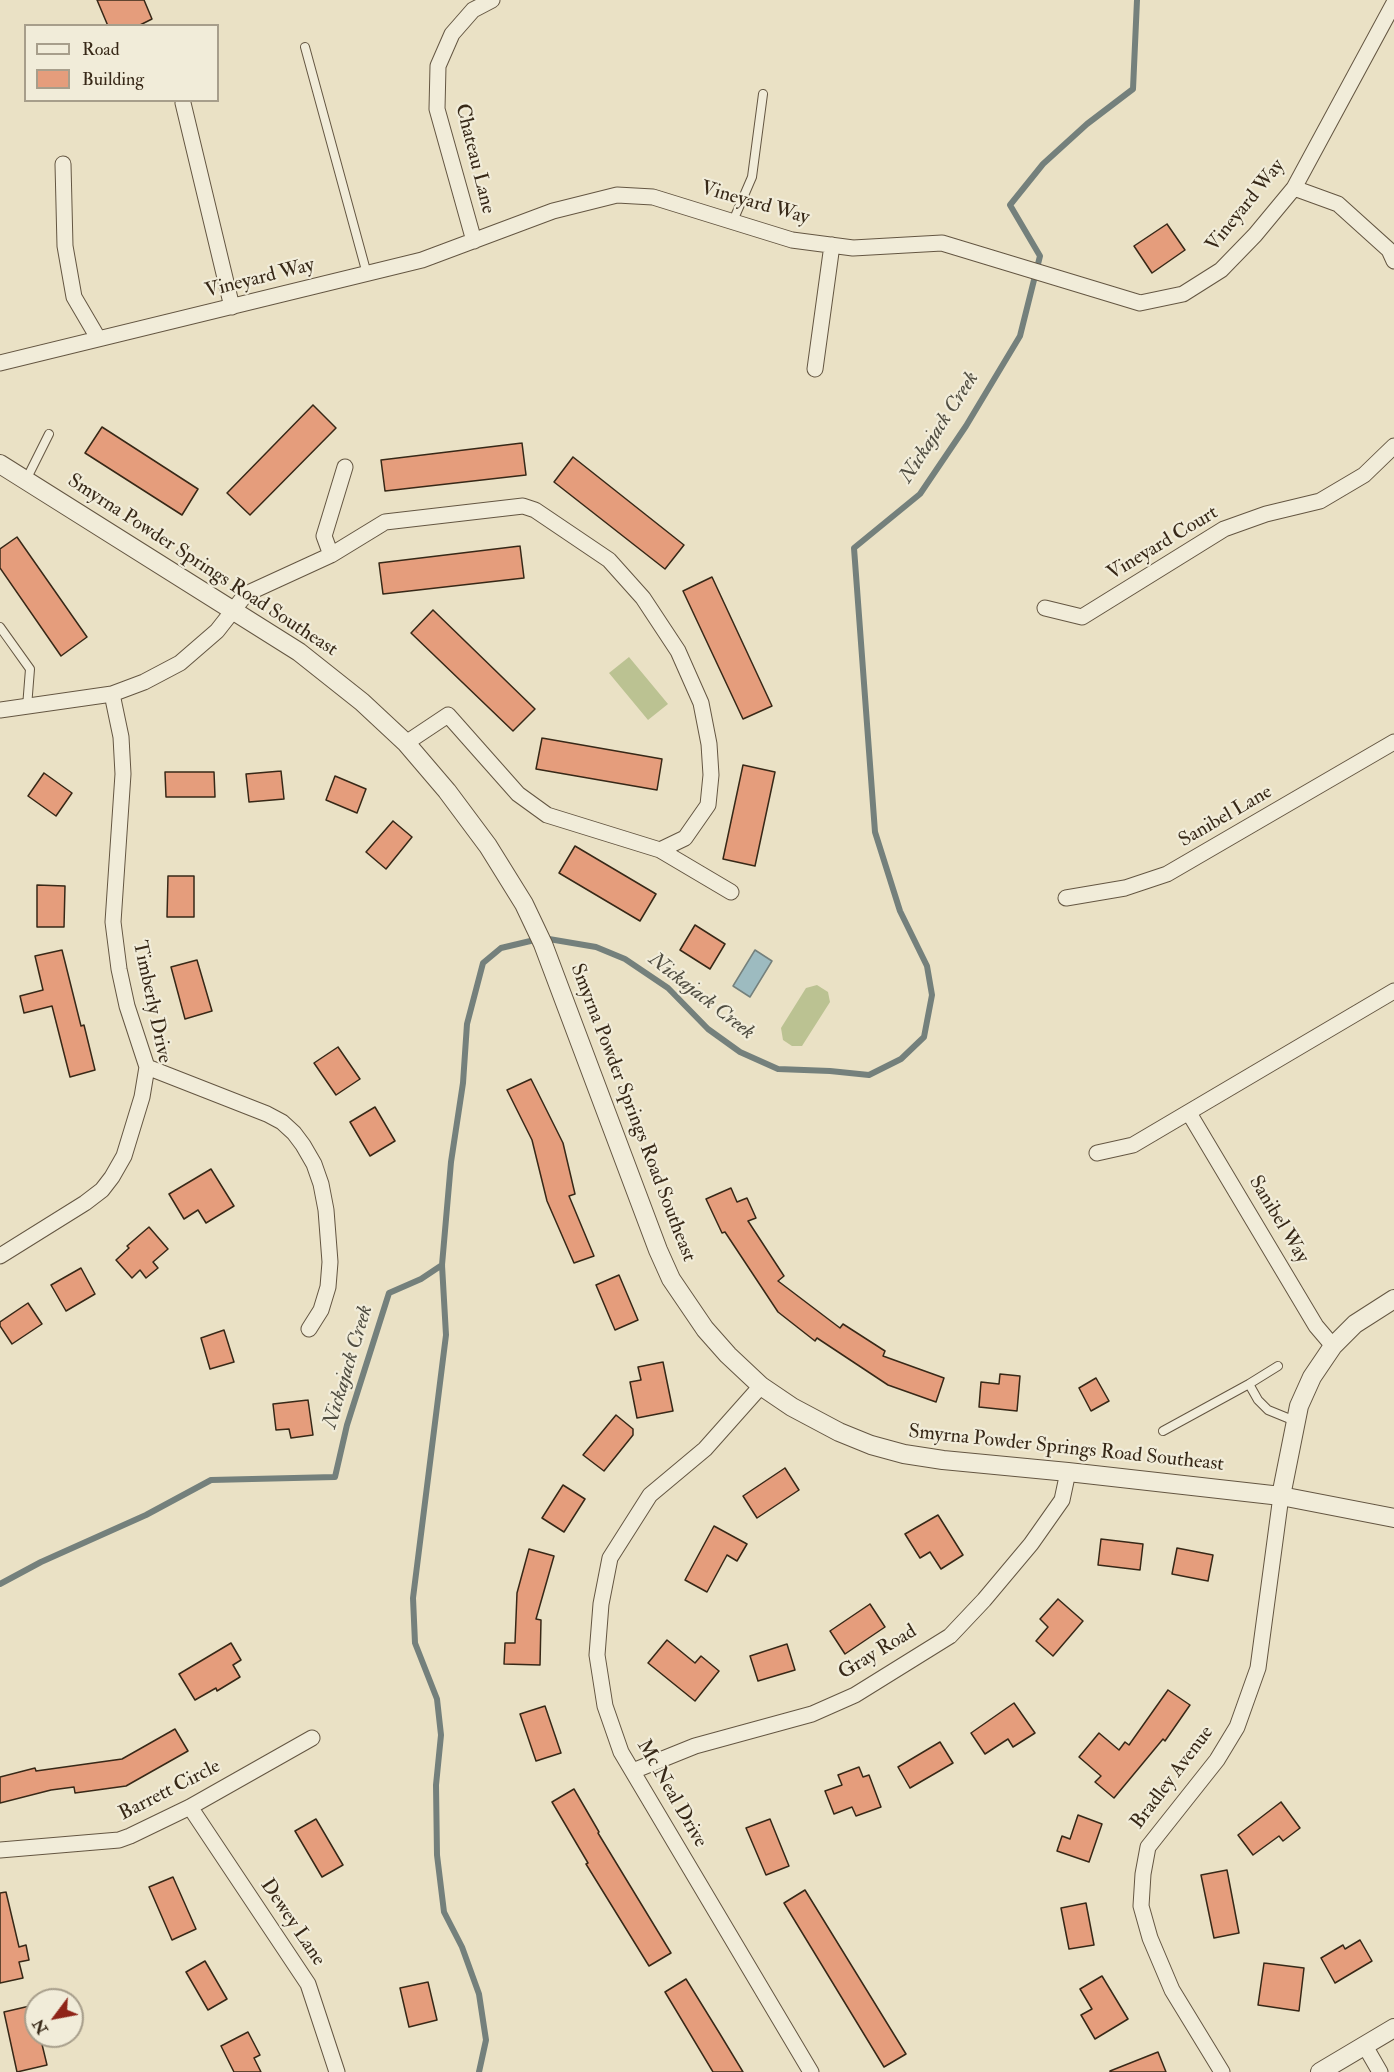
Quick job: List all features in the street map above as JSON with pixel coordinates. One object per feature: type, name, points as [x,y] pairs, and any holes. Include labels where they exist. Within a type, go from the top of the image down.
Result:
[{"type":"street","name":"Chateau Lane","points":[[474,241],[437,109],[438,66],[452,34],[473,10],[492,0]]},
{"type":"street","name":"Vineyard Way","points":[[0,363],[422,260],[553,211],[616,195],[653,197],[792,240],[853,248],[942,243],[1140,303],[1183,294],[1221,270],[1255,235],[1294,188],[1394,3]]},
{"type":"street","points":[[183,103],[232,307]]},
{"type":"street","points":[[63,164],[65,246],[74,297],[98,338]]},
{"type":"street","points":[[1294,188],[1338,204],[1389,250],[1394,261]]},
{"type":"street","points":[[815,369],[832,245]]},
{"type":"street","name":"Vineyard Court","points":[[1045,608],[1082,617],[1224,529],[1266,514],[1320,501],[1364,475],[1394,446]]},
{"type":"street","name":"Smyrna Powder Springs Road Southeast","points":[[0,464],[299,652],[332,676],[406,743],[447,791],[488,846],[524,904],[543,944],[654,1240],[671,1279],[705,1329],[728,1355],[761,1386],[838,1432],[871,1445],[904,1454],[943,1461],[1068,1472],[1281,1496],[1394,1518]]},
{"type":"street","points":[[331,555],[324,536],[345,467]]},
{"type":"street","points":[[0,710],[111,694],[144,682],[180,663],[217,631],[246,594],[331,555],[385,522],[523,506],[535,510],[609,560],[644,598],[678,651],[701,703],[709,744],[711,775],[708,805],[685,838],[660,850]]},
{"type":"street","name":"Timberly Drive","points":[[0,1256],[102,1190],[124,1156],[147,1067],[127,1006],[119,969],[113,922],[123,774],[121,737],[111,694]]},
{"type":"street","points":[[406,743],[448,715],[518,794],[547,815],[660,850],[731,892]]},
{"type":"street","name":"Sanibel Lane","points":[[1066,898],[1125,888],[1167,874],[1394,741]]},
{"type":"street","points":[[1096,1152],[1133,1145],[1394,992]]},
{"type":"street","points":[[147,1067],[267,1114],[282,1122],[303,1144],[314,1164],[321,1184],[326,1210],[330,1262],[328,1287],[321,1310],[309,1329]]},
{"type":"street","name":"Sanibel Way","points":[[1189,1113],[1316,1326],[1333,1346]]},
{"type":"street","points":[[1281,1496],[1299,1406],[1312,1377],[1333,1346],[1354,1324],[1394,1299]]},
{"type":"street","name":"Mc Neal Drive","points":[[761,1386],[705,1449],[650,1495],[610,1558],[601,1604],[597,1656],[605,1706],[621,1752],[811,2072]]},
{"type":"street","name":"Gray Road","points":[[633,1771],[695,1746],[812,1714],[855,1695],[950,1636],[1031,1544],[1062,1500],[1068,1472]]},
{"type":"street","name":"Bradley Avenue","points":[[1222,2072],[1172,1990],[1150,1938],[1141,1906],[1143,1874],[1148,1847],[1216,1760],[1237,1727],[1258,1668],[1281,1496]]},
{"type":"street","name":"Barrett Circle","points":[[0,1850],[119,1840],[190,1807],[312,1738]]},
{"type":"street","name":"Dewey Lane","points":[[190,1807],[308,1984],[337,2072]]},
{"type":"street","points":[[1320,2072],[1394,2028]]},
{"type":"street","points":[[1365,2046],[1380,2072]]},
{"type":"lane","points":[[305,47],[366,274]]},
{"type":"lane","points":[[733,221],[752,177],[763,94]]},
{"type":"lane","points":[[26,480],[49,434]]},
{"type":"lane","points":[[0,627],[30,669],[27,707]]},
{"type":"lane","points":[[1163,1431],[1250,1384],[1278,1366]]},
{"type":"lane","points":[[1250,1384],[1258,1400],[1268,1410],[1296,1421]]},
{"type":"green space","points":[[629,657],[668,704],[648,720],[609,673]]},
{"type":"green space","points":[[817,985],[828,992],[830,1002],[802,1046],[792,1046],[783,1040],[781,1028],[806,988]]},
{"type":"water","points":[[755,950],[772,961],[750,997],[733,986]]},
{"type":"building","points":[[97,0],[144,0],[152,19],[142,24],[107,24]]},
{"type":"building","points":[[1167,224],[1185,250],[1152,273],[1134,246]]},
{"type":"building","points":[[313,405],[336,428],[250,515],[227,493]]},
{"type":"building","points":[[102,427],[198,489],[182,515],[85,453]]},
{"type":"building","points":[[522,443],[526,475],[385,491],[381,460]]},
{"type":"building","points":[[573,457],[684,545],[665,569],[554,482]]},
{"type":"building","points":[[17,537],[87,637],[61,656],[0,568],[0,549]]},
{"type":"building","points":[[520,546],[524,578],[383,594],[379,563]]},
{"type":"building","points":[[712,577],[772,706],[743,719],[683,591]]},
{"type":"building","points":[[433,610],[535,709],[513,731],[411,633]]},
{"type":"building","points":[[542,738],[662,759],[657,790],[536,769]]},
{"type":"building","points":[[743,765],[775,772],[755,866],[723,859]]},
{"type":"building","points":[[281,771],[284,799],[249,802],[246,774]]},
{"type":"building","points":[[165,772],[214,772],[215,797],[166,797]]},
{"type":"building","points":[[44,773],[72,793],[56,816],[28,796]]},
{"type":"building","points":[[335,776],[366,789],[357,813],[326,800]]},
{"type":"building","points":[[393,821],[412,837],[386,869],[366,852]]},
{"type":"building","points":[[575,846],[656,894],[640,921],[559,873]]},
{"type":"building","points":[[168,876],[194,876],[194,917],[167,917]]},
{"type":"building","points":[[37,885],[65,886],[64,927],[37,927]]},
{"type":"building","points":[[695,925],[725,944],[710,969],[680,950]]},
{"type":"building","points":[[62,950],[81,1026],[84,1025],[95,1070],[70,1077],[52,1006],[24,1013],[20,996],[43,990],[35,956]]},
{"type":"building","points":[[197,960],[212,1011],[185,1019],[171,967]]},
{"type":"building","points":[[338,1047],[360,1079],[336,1095],[314,1063]]},
{"type":"building","points":[[531,1079],[563,1143],[575,1194],[569,1196],[594,1256],[574,1263],[547,1201],[532,1140],[507,1090]]},
{"type":"building","points":[[375,1107],[395,1141],[370,1156],[350,1122]]},
{"type":"building","points":[[211,1169],[234,1206],[206,1223],[198,1210],[184,1219],[169,1194]]},
{"type":"building","points":[[731,1188],[737,1202],[747,1198],[756,1218],[748,1221],[784,1276],[778,1281],[840,1328],[843,1324],[885,1351],[883,1356],[944,1378],[936,1402],[888,1385],[817,1338],[815,1341],[778,1312],[725,1232],[722,1233],[706,1199]]},
{"type":"building","points":[[149,1227],[168,1249],[153,1262],[158,1268],[146,1278],[140,1270],[132,1278],[116,1260],[129,1248],[127,1246]]},
{"type":"building","points":[[81,1268],[95,1294],[66,1311],[51,1285]]},
{"type":"building","points":[[619,1275],[638,1320],[615,1330],[596,1285]]},
{"type":"building","points":[[28,1303],[42,1324],[12,1344],[0,1326],[0,1322]]},
{"type":"building","points":[[224,1330],[234,1362],[210,1369],[201,1338]]},
{"type":"building","points":[[663,1362],[673,1411],[637,1418],[630,1382],[641,1380],[638,1367]]},
{"type":"building","points":[[1000,1374],[1020,1376],[1017,1411],[979,1407],[981,1382],[999,1384]]},
{"type":"building","points":[[1096,1378],[1109,1401],[1091,1411],[1079,1388]]},
{"type":"building","points":[[308,1400],[313,1435],[291,1438],[289,1429],[276,1430],[273,1404]]},
{"type":"building","points":[[616,1415],[633,1429],[633,1435],[604,1471],[583,1455]]},
{"type":"building","points":[[785,1468],[799,1490],[757,1518],[743,1496]]},
{"type":"building","points":[[563,1485],[585,1499],[564,1532],[542,1518]]},
{"type":"building","points":[[938,1515],[963,1555],[941,1569],[930,1552],[920,1558],[905,1534]]},
{"type":"building","points":[[714,1526],[747,1544],[737,1561],[727,1555],[707,1592],[685,1580]]},
{"type":"building","points":[[1101,1539],[1143,1544],[1140,1570],[1098,1565]]},
{"type":"building","points":[[1177,1548],[1213,1555],[1208,1581],[1172,1574]]},
{"type":"building","points":[[529,1549],[554,1556],[536,1619],[541,1620],[540,1665],[504,1664],[505,1643],[515,1643],[517,1593]]},
{"type":"building","points":[[1058,1599],[1083,1621],[1053,1656],[1036,1641],[1048,1627],[1040,1619]]},
{"type":"building","points":[[870,1604],[885,1627],[845,1654],[830,1631]]},
{"type":"building","points":[[667,1640],[695,1663],[701,1656],[719,1671],[695,1701],[648,1663]]},
{"type":"building","points":[[231,1643],[241,1660],[233,1665],[240,1677],[217,1691],[216,1688],[195,1700],[179,1674]]},
{"type":"building","points":[[787,1644],[795,1670],[758,1681],[750,1656]]},
{"type":"building","points":[[1168,1690],[1190,1705],[1165,1741],[1163,1739],[1114,1798],[1095,1782],[1101,1776],[1079,1757],[1099,1733],[1119,1750],[1125,1742],[1129,1745]]},
{"type":"building","points":[[1014,1703],[1035,1733],[1013,1747],[1008,1739],[985,1754],[971,1733]]},
{"type":"building","points":[[545,1706],[561,1753],[536,1761],[520,1714]]},
{"type":"building","points":[[175,1729],[188,1751],[126,1786],[75,1793],[74,1787],[51,1790],[0,1803],[0,1777],[35,1768],[36,1771],[122,1759]]},
{"type":"building","points":[[940,1742],[953,1763],[910,1788],[898,1767]]},
{"type":"building","points":[[859,1767],[863,1777],[869,1775],[881,1807],[856,1816],[852,1807],[834,1814],[825,1791],[842,1785],[838,1775]]},
{"type":"building","points":[[574,1789],[671,1953],[649,1966],[586,1864],[588,1863],[552,1802]]},
{"type":"building","points":[[1281,1802],[1300,1828],[1283,1841],[1279,1836],[1253,1855],[1238,1835]]},
{"type":"building","points":[[1078,1815],[1102,1824],[1089,1862],[1057,1851],[1062,1836],[1070,1839]]},
{"type":"building","points":[[316,1819],[343,1865],[322,1877],[295,1831]]},
{"type":"building","points":[[770,1819],[789,1866],[766,1875],[746,1828]]},
{"type":"building","points":[[1227,1870],[1239,1933],[1214,1938],[1201,1875]]},
{"type":"building","points":[[173,1877],[196,1929],[172,1940],[149,1887]]},
{"type":"building","points":[[805,1890],[906,2054],[884,2067],[784,1903]]},
{"type":"building","points":[[6,1892],[19,1947],[26,1945],[29,1960],[19,1962],[23,1978],[0,1983],[0,1893]]},
{"type":"building","points":[[1086,1903],[1094,1945],[1069,1949],[1061,1908]]},
{"type":"building","points":[[1360,1940],[1372,1961],[1335,1983],[1321,1958],[1343,1945],[1345,1949]]},
{"type":"building","points":[[205,1961],[227,1999],[208,2010],[186,1972]]},
{"type":"building","points":[[1264,1963],[1304,1968],[1299,2011],[1258,2005]]},
{"type":"building","points":[[1102,1976],[1128,2019],[1095,2039],[1081,2015],[1092,2009],[1080,1989]]},
{"type":"building","points":[[686,1979],[743,2072],[713,2072],[665,1992]]},
{"type":"building","points":[[428,1982],[437,2020],[409,2027],[400,1988]]},
{"type":"building","points":[[24,2007],[24,2048],[43,2048],[47,2065],[17,2072],[4,2012]]},
{"type":"building","points":[[248,2032],[260,2055],[254,2058],[261,2072],[234,2072],[221,2046]]},
{"type":"building","points":[[1158,2052],[1166,2072],[1110,2072],[1110,2071]]},
{"type":"waterway","name":"Nickajack Creek","points":[[479,2072],[486,2040],[479,1994],[462,1947],[444,1912],[437,1855],[436,1785],[441,1735],[437,1699],[415,1643],[413,1598],[446,1335],[442,1265],[451,1162],[463,1083],[467,1024],[483,963],[501,948],[543,938],[596,947],[625,959],[668,988],[708,1029],[740,1052],[778,1069],[869,1075],[901,1059],[924,1037],[932,995],[927,966],[900,911],[875,832],[854,548],[920,494],[966,426],[1020,336],[1040,256],[1010,205],[1043,164],[1087,124],[1133,89],[1137,0]]},
{"type":"waterway","name":"Nickajack Creek","points":[[0,1584],[41,1562],[146,1515],[211,1480],[335,1477],[347,1425],[389,1293],[421,1279],[442,1265]]}]
